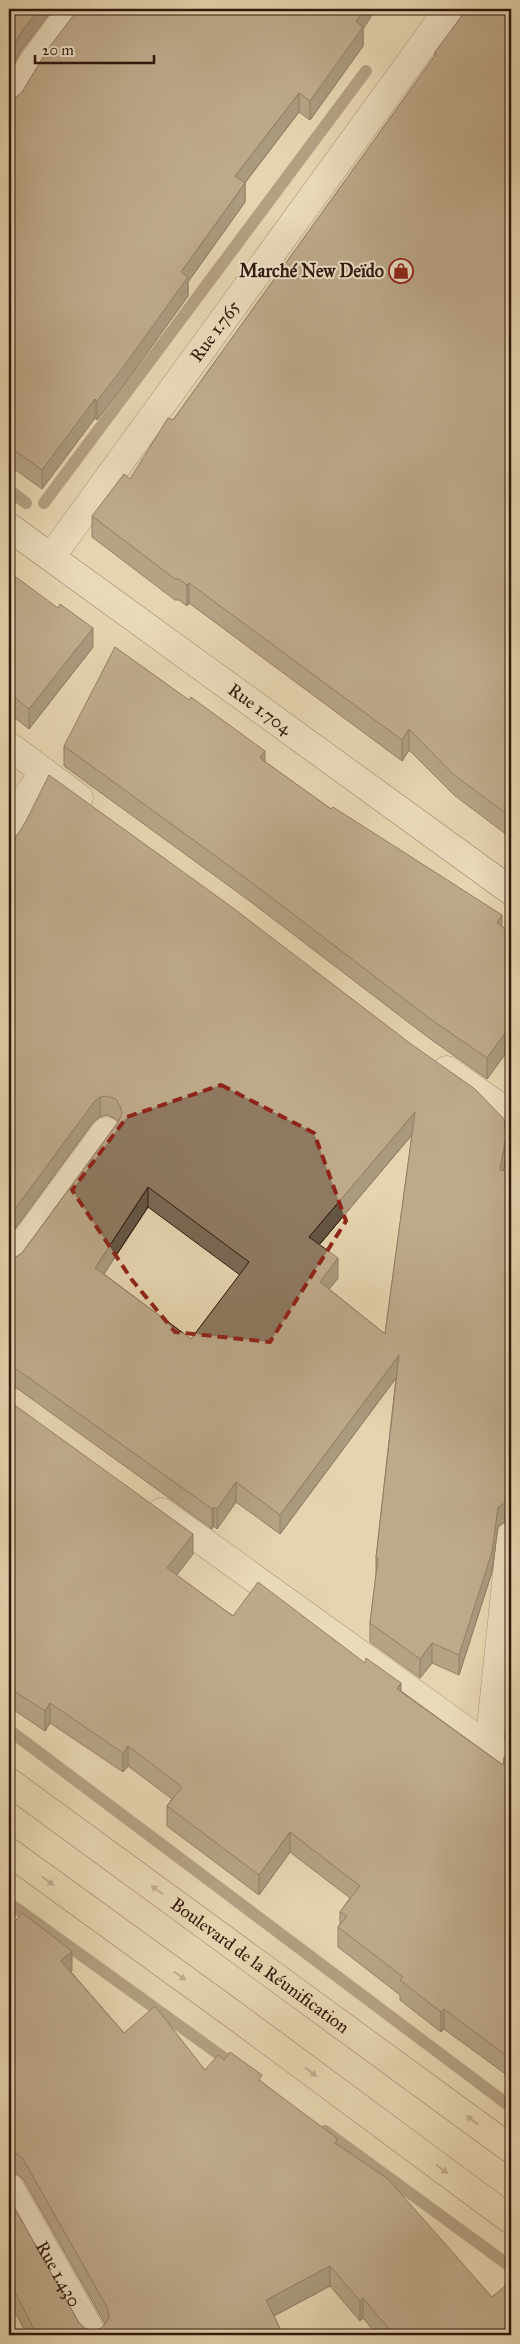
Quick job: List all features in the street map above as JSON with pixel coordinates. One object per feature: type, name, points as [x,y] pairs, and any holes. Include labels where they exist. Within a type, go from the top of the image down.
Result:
[{"type":"main road","name":"Boulevard de la Réunification","points":[[9,1782],[511,2149]]},
{"type":"main road","points":[[9,1852],[234,2015],[511,2220]]},
{"type":"street","points":[[9,102],[35,59],[72,9]]},
{"type":"street","name":"Rue 1.765","points":[[51,557],[449,9]]},
{"type":"street","name":"Rue 1.704","points":[[9,527],[511,891]]},
{"type":"street","points":[[9,746],[100,812]]},
{"type":"street","points":[[9,822],[44,772]]},
{"type":"street","points":[[428,1057],[511,1116]]},
{"type":"street","points":[[9,1263],[106,1132]]},
{"type":"street","points":[[145,1500],[489,1746],[511,1764]]},
{"type":"street","points":[[489,1746],[511,1535]]},
{"type":"street","name":"Rue 1.430","points":[[9,2187],[93,2335]]},
{"type":"highlighted area","points":[[221,1085],[314,1133],[346,1221],[270,1342],[175,1332],[132,1280],[72,1190],[127,1117]]},
{"type":"building","points":[[9,9],[39,9],[22,31],[9,53]]},
{"type":"building","points":[[78,9],[364,9],[356,22],[363,27],[310,101],[299,93],[235,176],[245,183],[181,272],[188,277],[124,366],[97,401],[95,399],[42,470],[9,446],[9,98],[16,97],[22,92],[48,49]]},
{"type":"building","name":"Marché New Deïdo","points":[[467,9],[511,9],[511,817],[454,775],[409,729],[402,740],[189,583],[187,585],[179,579],[175,579],[92,516],[124,474],[130,479],[168,418],[173,420]]},
{"type":"building","points":[[9,572],[58,608],[60,604],[93,628],[29,709],[9,693]]},
{"type":"building","points":[[115,647],[189,700],[191,697],[265,751],[260,758],[331,809],[333,807],[502,915],[497,923],[511,933],[511,1025],[487,1058],[429,1018],[251,882],[64,746]]},
{"type":"building","points":[[49,775],[233,908],[411,1044],[475,1089],[504,1119],[506,1136],[500,1170],[511,1172],[511,1489],[508,1501],[498,1507],[492,1552],[459,1655],[432,1643],[420,1659],[370,1623],[399,1355],[280,1515],[236,1482],[217,1509],[214,1507],[212,1509],[18,1370],[9,1367],[9,1259],[15,1258],[22,1253],[119,1121],[122,1113],[116,1099],[107,1096],[100,1097],[94,1102],[9,1217],[9,848],[26,821]],"holes":[[[415,1112],[385,1334],[320,1282],[338,1258],[309,1237]],[[148,1187],[249,1262],[191,1339],[95,1268]]]},
{"type":"building","points":[[9,1401],[193,1534],[167,1568],[233,1616],[258,1582],[365,1663],[366,1658],[401,1683],[397,1689],[503,1765],[504,1757],[511,1759],[511,2059],[444,2009],[441,2012],[400,1980],[403,1977],[338,1927],[347,1916],[340,1912],[360,1886],[290,1832],[259,1875],[167,1806],[182,1787],[128,1746],[123,1753],[50,1703],[45,1711],[11,1689],[9,1692]]},
{"type":"building","points":[[511,1682],[511,1725],[508,1722]]},
{"type":"building","points":[[22,1913],[72,1951],[61,1961],[124,2033],[155,2006],[205,2070],[218,2055],[224,2060],[230,2052],[262,2075],[259,2080],[338,2139],[335,2143],[388,2179],[492,2297],[511,2281],[511,2335],[394,2335],[363,2298],[360,2301],[330,2266],[266,2300],[283,2335],[37,2335],[12,2286],[16,2284],[9,2273],[9,2198],[79,2323],[86,2329],[100,2329],[106,2323],[109,2316],[107,2307],[23,2159],[17,2154],[9,2152],[9,1928]]},
{"type":"waterway","points":[[44,503],[366,71]]},
{"type":"waterway","points":[[9,490],[26,503]]},
{"type":"waterway","points":[[9,1730],[511,2107]]},
{"type":"waterway","points":[[9,1903],[238,2068]]},
{"type":"waterway","points":[[325,2131],[511,2267]]},
{"type":"place","name":"Marché New Deïdo","points":[[401,271]]}]
